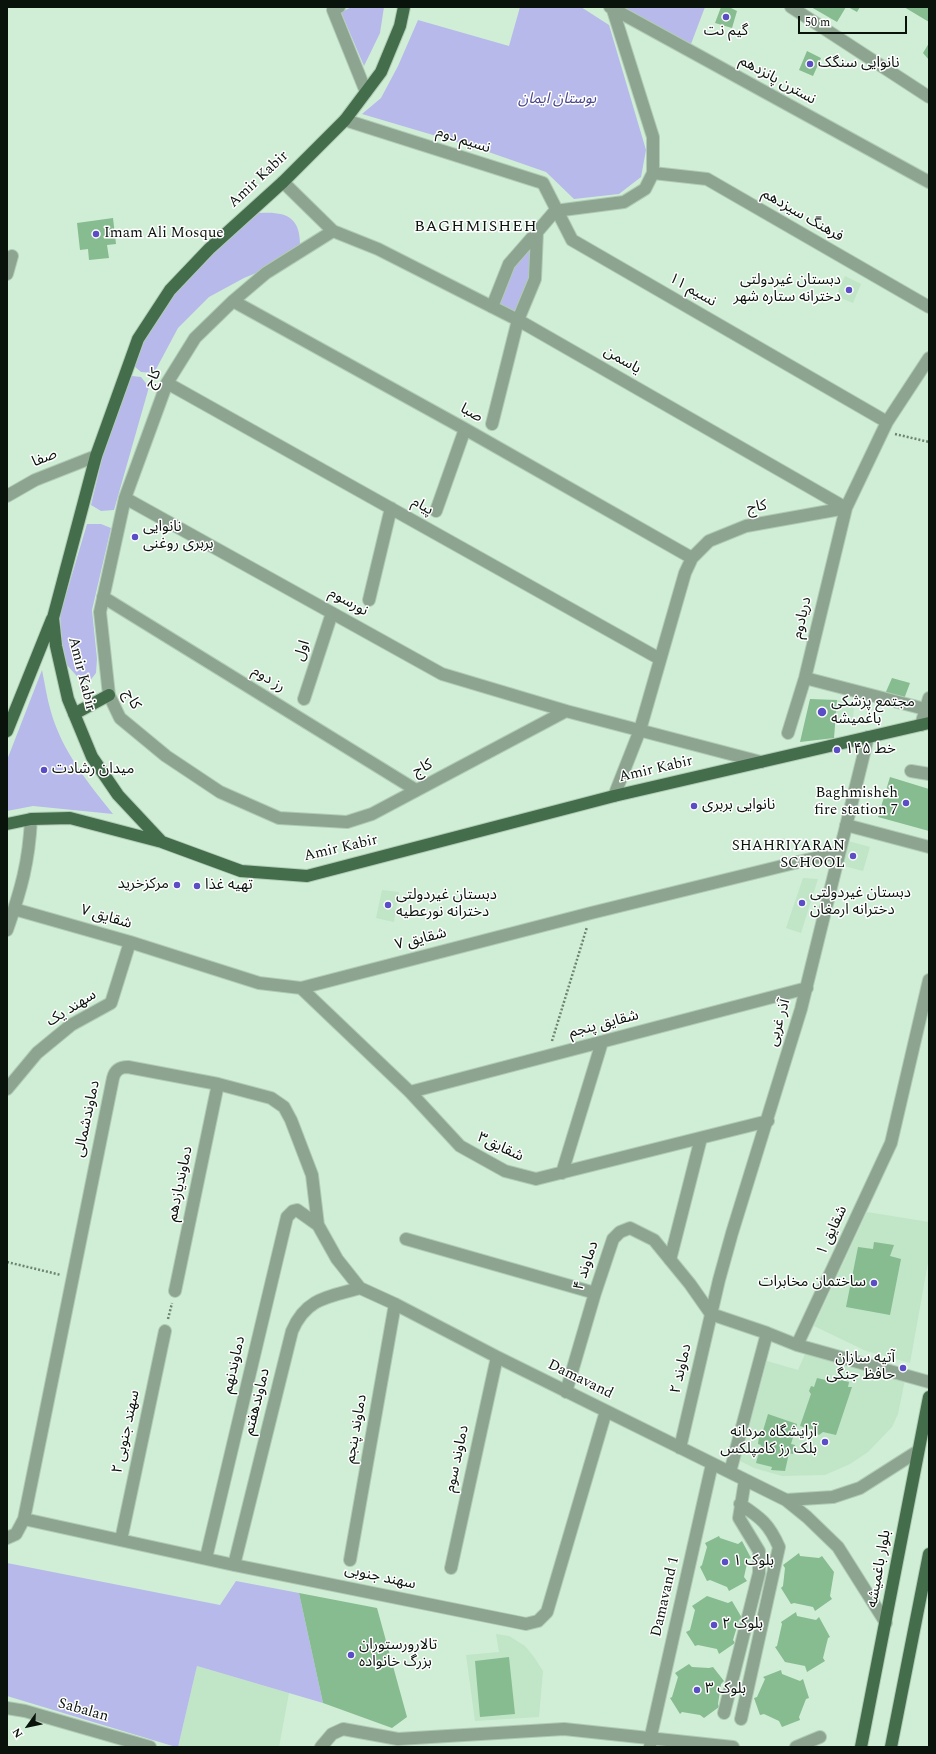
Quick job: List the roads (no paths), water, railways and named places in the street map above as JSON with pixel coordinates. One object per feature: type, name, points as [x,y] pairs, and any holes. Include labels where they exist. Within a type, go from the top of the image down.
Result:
[{"type":"main road","name":"Amir Kabir","points":[[404,7],[400,26],[381,72],[345,120],[283,182],[209,249],[170,290],[138,339],[96,456],[53,618],[56,646],[68,699],[92,757],[118,795],[162,842],[241,871],[306,876],[614,796],[926,726]]},
{"type":"main road","points":[[7,731],[53,618]]},
{"type":"main road","points":[[74,714],[109,695]]},
{"type":"main road","points":[[7,824],[31,819],[70,818],[162,842]]},
{"type":"main road","name":"بلوار باغمیشه","points":[[861,1747],[918,1450],[926,1423],[929,1397]]},
{"type":"main road","points":[[891,1747],[929,1554]]},
{"type":"street","points":[[791,7],[929,97]]},
{"type":"street","points":[[334,8],[366,92]]},
{"type":"street","points":[[492,307],[509,264],[556,211],[624,202],[645,189],[653,174],[653,137],[611,8]]},
{"type":"street","name":"نسترن پانزدهم","points":[[611,8],[929,182]]},
{"type":"street","name":"نسیم دوم","points":[[345,120],[543,183],[556,211]]},
{"type":"street","name":"فرهنگ سیزدهم","points":[[653,174],[707,179],[929,307]]},
{"type":"street","points":[[283,182],[333,231]]},
{"type":"street","name":"نسیم ۱۱","points":[[556,211],[572,240],[885,426]]},
{"type":"street","name":"یاسمن","points":[[333,231],[378,249],[518,320],[846,508]]},
{"type":"street","name":"کاج","points":[[333,231],[266,273],[233,301],[195,338],[167,383],[125,498],[100,612],[109,695],[120,718],[166,756],[220,792],[279,818],[347,822],[372,814],[566,711]]},
{"type":"street","points":[[492,424],[518,320],[535,279],[537,232]]},
{"type":"street","points":[[7,274],[12,256]]},
{"type":"street","name":"صبا","points":[[233,301],[465,429],[692,558]]},
{"type":"street","points":[[846,508],[885,426],[929,358]]},
{"type":"street","name":"پیام","points":[[167,383],[660,659]]},
{"type":"street","points":[[436,511],[465,429]]},
{"type":"street","name":"صفا","points":[[7,496],[35,480],[96,456]]},
{"type":"street","name":"نورسوم","points":[[125,498],[442,674],[566,711]]},
{"type":"street","points":[[369,600],[392,508]]},
{"type":"street","name":"کاج","points":[[614,796],[640,730],[685,573],[692,558],[709,541],[746,526],[846,508]]},
{"type":"street","name":"دریادوم","points":[[788,733],[805,678],[846,508]]},
{"type":"street","name":"رز دوم","points":[[103,597],[416,790]]},
{"type":"street","name":"اول","points":[[304,699],[332,613]]},
{"type":"street","points":[[805,678],[927,704],[926,726]]},
{"type":"street","points":[[566,711],[761,762]]},
{"type":"street","name":"آذر غربی","points":[[711,1314],[732,1233],[768,1121],[807,988],[868,738]]},
{"type":"street","points":[[911,771],[929,774]]},
{"type":"street","points":[[7,930],[25,873],[30,850],[31,819]]},
{"type":"street","points":[[846,825],[929,847]]},
{"type":"street","name":"شقایق ۷","points":[[14,909],[130,942],[259,983],[301,988],[591,913],[839,852]]},
{"type":"street","name":"سهند یک","points":[[7,1089],[37,1053],[71,1025],[112,1003],[130,942]]},
{"type":"street","name":"شقایق ۱","points":[[797,1345],[891,1143],[929,980]]},
{"type":"street","name":"شقایق۳","points":[[301,988],[410,1092],[460,1146],[505,1171],[536,1179],[768,1121]]},
{"type":"street","name":"شقایق پنجم","points":[[410,1092],[807,988]]},
{"type":"street","points":[[562,1173],[602,1042]]},
{"type":"street","name":"دماوندشمالی","points":[[24,1519],[72,1277],[113,1078],[116,1070],[122,1067],[128,1067],[218,1084],[271,1098],[284,1107],[291,1120],[312,1175],[318,1225],[337,1259],[360,1288]]},
{"type":"street","name":"دماوندیازدهم","points":[[175,1291],[218,1084]]},
{"type":"street","points":[[670,1260],[701,1138]]},
{"type":"street","name":"دماوندنهم","points":[[206,1558],[287,1217],[293,1211],[297,1210],[318,1225]]},
{"type":"street","name":"دماوند ۴","points":[[566,1392],[595,1293],[613,1239],[620,1232],[630,1228],[654,1240],[711,1314]]},
{"type":"street","points":[[406,1239],[595,1293]]},
{"type":"street","name":"Damavand","points":[[360,1288],[395,1304],[566,1392],[786,1500],[807,1517],[838,1547],[886,1623]]},
{"type":"street","name":"دماوندهفتم","points":[[234,1565],[292,1331],[297,1318],[308,1306],[320,1299],[360,1288]]},
{"type":"street","name":"دماوند پنجم","points":[[350,1560],[395,1304]]},
{"type":"street","points":[[711,1314],[797,1345],[929,1382]]},
{"type":"street","points":[[711,1314],[727,1318]]},
{"type":"street","name":"دماوند ۲","points":[[680,1448],[711,1314]]},
{"type":"street","name":"سهند جنوبی ۲","points":[[121,1540],[165,1331]]},
{"type":"street","points":[[730,1472],[767,1333]]},
{"type":"street","name":"دماوند سوم","points":[[451,1568],[497,1357]]},
{"type":"street","name":"سهند جنوبی","points":[[24,1519],[234,1565],[526,1624],[538,1621],[547,1612],[606,1411]]},
{"type":"street","points":[[786,1500],[833,1497],[860,1488],[918,1450]]},
{"type":"street","name":"Damavand 1","points":[[651,1742],[712,1464]]},
{"type":"street","points":[[724,1713],[759,1573],[759,1551],[739,1518],[745,1480]]},
{"type":"street","points":[[740,1504],[756,1514],[772,1530],[779,1547],[741,1719]]},
{"type":"street","points":[[7,1538],[11,1538],[16,1534],[24,1519]]},
{"type":"street","name":"Sabalan","points":[[7,1708],[25,1711],[150,1747]]},
{"type":"street","points":[[321,1747],[332,1734],[343,1729],[398,1739],[564,1729],[651,1742],[732,1747]]},
{"type":"street","points":[[796,1747],[820,1737]]},
{"type":"place","name":"گیم نت","points":[[726,17]]},
{"type":"place","name":"نانوایی سنگک","points":[[810,64]]},
{"type":"place","name":"Imam Ali Mosque","points":[[96,234]]},
{"type":"place","name":"دبستان غیردولتی دخترانه ستاره شهر","points":[[849,290]]},
{"type":"place","name":"نانوایی بربری روغنی","points":[[135,537]]},
{"type":"place","name":"مجتمع پزشکی باغمیشه","points":[[822,712]]},
{"type":"place","name":"خط ۱۴۵","points":[[837,750]]},
{"type":"place","name":"میدان رشادت","points":[[44,770]]},
{"type":"place","name":"Baghmisheh fire station 7","points":[[906,803]]},
{"type":"place","name":"نانوایی بربری","points":[[694,806]]},
{"type":"place","name":"SHAHRIYARAN SCHOOL","points":[[853,856]]},
{"type":"place","name":"مرکزخرید","points":[[177,885]]},
{"type":"place","name":"تهیه غذا","points":[[197,886]]},
{"type":"place","name":"دبستان غیردولتی دخترانه ارمغان","points":[[802,903]]},
{"type":"place","name":"دبستان غیردولتی دخترانه نورعطیه","points":[[388,905]]},
{"type":"place","name":"ساختمان مخابرات","points":[[874,1283]]},
{"type":"place","name":"آتیه سازان حافظ جنگی","points":[[903,1368]]},
{"type":"place","name":"آرایشگاه مردانه بلک رز کامپلکس","points":[[825,1442]]},
{"type":"place","name":"بلوک ۱","points":[[725,1562]]},
{"type":"place","name":"بلوک ۲","points":[[714,1625]]},
{"type":"place","name":"تالارورستوران بزرگ خانواده","points":[[351,1655]]},
{"type":"place","name":"بلوک ۳","points":[[697,1690]]},
{"type":"district","name":"BAGHMISHEH","points":[[476,228]]},
{"type":"park label","name":"بوستان ایمان","points":[[557,100]]}]
